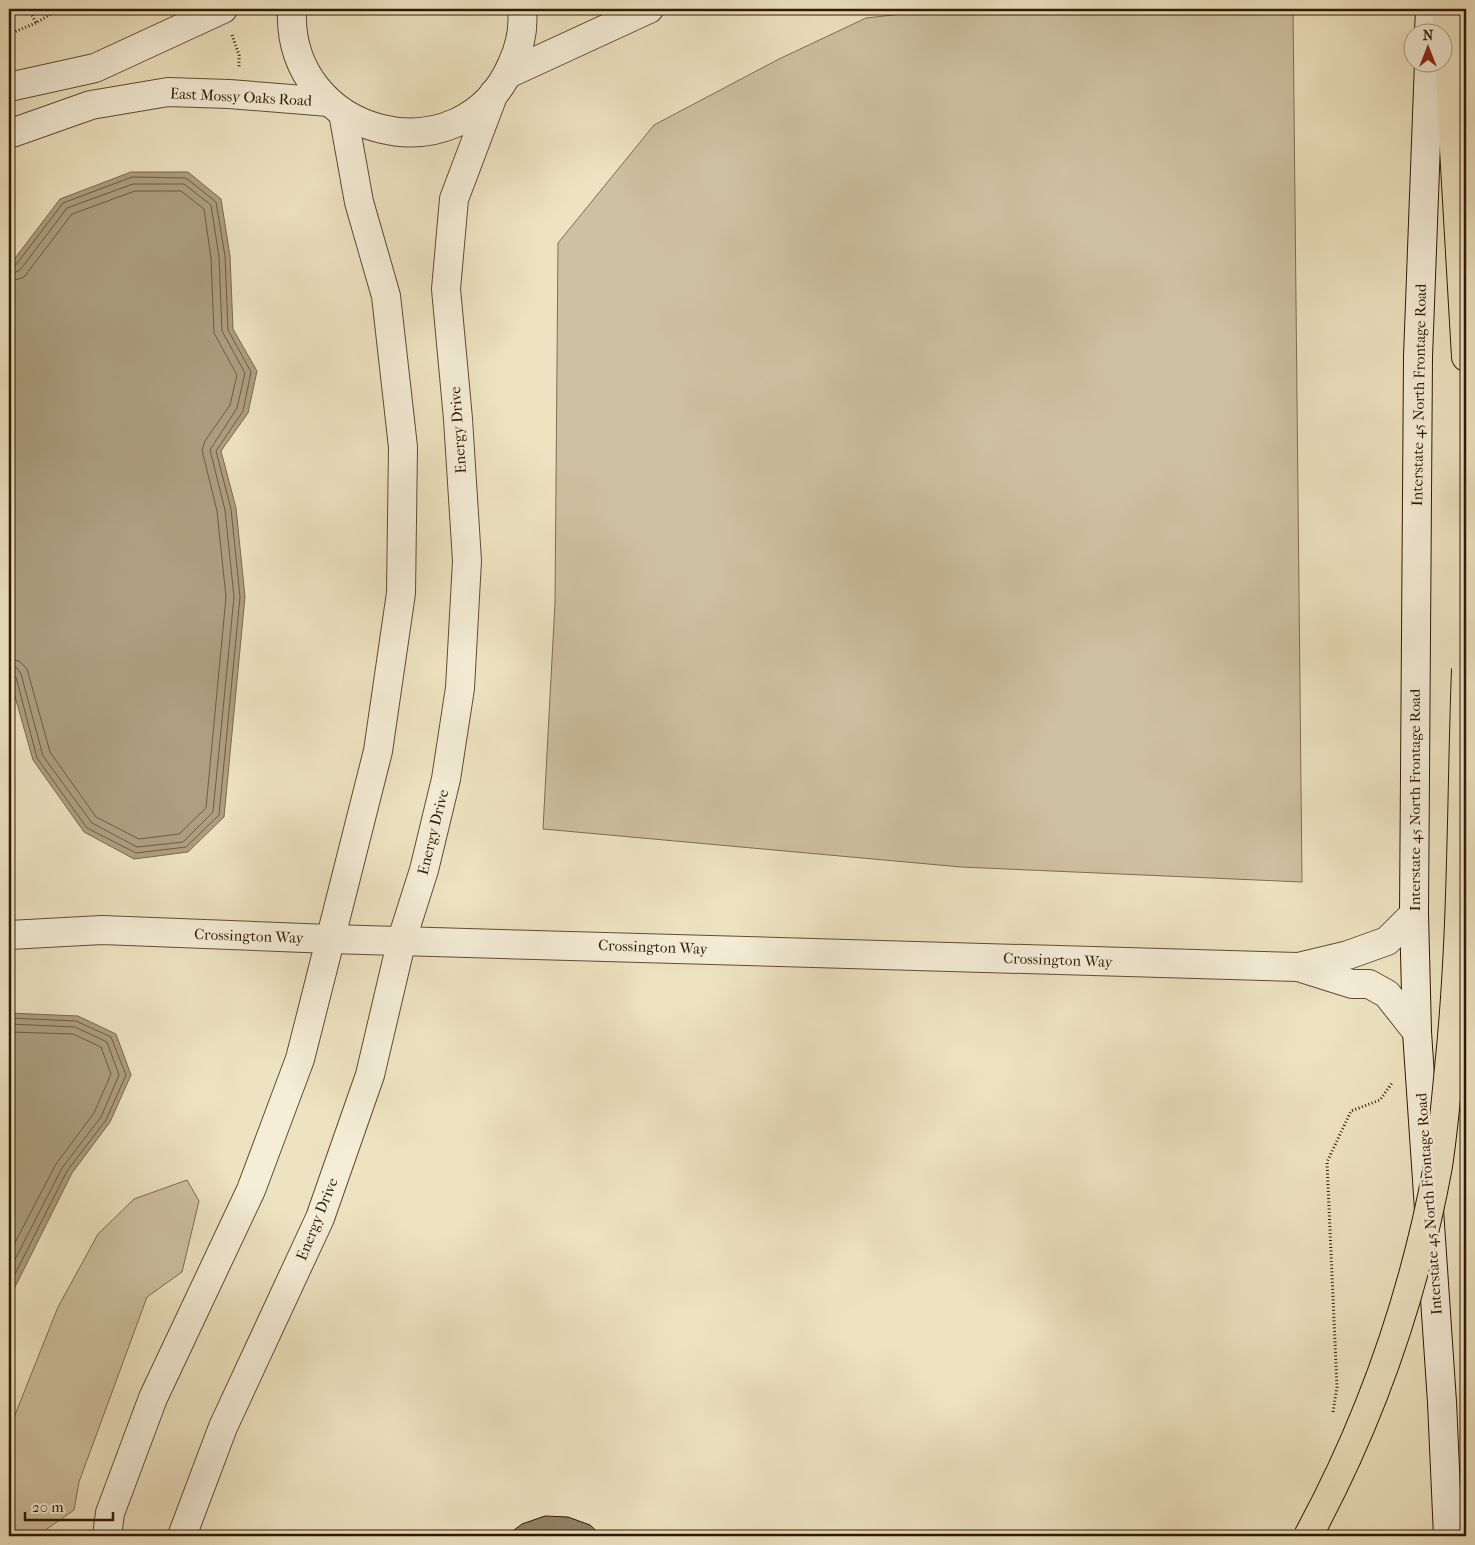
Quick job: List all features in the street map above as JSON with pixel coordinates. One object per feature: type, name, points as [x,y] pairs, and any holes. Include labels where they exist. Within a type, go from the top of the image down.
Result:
[{"type":"highway","points":[[1446,9],[1466,357]]},
{"type":"highway","points":[[1308,1536],[1361,1429],[1391,1348],[1422,1236],[1438,1164],[1459,954],[1466,669]]},
{"type":"street","points":[[9,87],[95,68],[222,9]]},
{"type":"street","points":[[292,9],[294,39],[298,56],[311,81],[336,108],[362,123],[402,132],[423,131],[443,127],[462,119],[501,83],[649,9]]},
{"type":"street","name":"Energy Drive","points":[[182,1536],[223,1427],[320,1218],[370,1075],[402,939],[424,870],[446,779],[460,688],[467,561],[458,419],[446,289],[454,200],[521,36],[522,9]]},
{"type":"street","points":[[1429,22],[1430,9]]},
{"type":"street","name":"Interstate 45 North Frontage Road","points":[[1428,72],[1418,358],[1414,914],[1417,1032],[1442,1402],[1448,1536]]},
{"type":"street","name":"East Mossy Oaks Road","points":[[9,134],[91,105],[168,92],[238,95],[336,108]]},
{"type":"street","points":[[106,1536],[110,1513],[153,1398],[251,1190],[300,1059],[378,751],[401,593],[403,447],[386,296],[359,202],[336,108]]},
{"type":"street","name":"Crossington Way","points":[[9,936],[102,930],[330,939],[402,939],[1298,967],[1348,955],[1387,941],[1414,914]]},
{"type":"street","name":"Crossington Way","points":[[1298,967],[1352,984],[1369,984],[1387,994],[1417,1032]]},
{"type":"path","points":[[29,9],[36,23]]},
{"type":"path","points":[[9,34],[36,23],[59,9]]},
{"type":"path","points":[[222,9],[240,56],[238,95]]},
{"type":"path","points":[[1332,1416],[1337,1387],[1326,1162],[1351,1111],[1380,1100],[1397,1076]]},
{"type":"shaded area","points":[[946,9],[1293,9],[1302,882],[961,867],[543,829],[555,603],[558,243],[654,125],[779,59],[866,18]]},
{"type":"shaded area","points":[[187,1180],[199,1201],[182,1272],[147,1297],[79,1482],[74,1510],[37,1536],[9,1536],[9,1430],[58,1307],[98,1234],[134,1199]]},
{"type":"water","points":[[131,172],[188,172],[221,199],[230,256],[233,329],[257,371],[248,413],[221,451],[236,508],[245,597],[224,817],[188,852],[134,859],[84,832],[33,760],[12,686],[9,639],[9,266],[60,199]]},
{"type":"water","points":[[9,1013],[78,1016],[116,1034],[131,1075],[110,1122],[72,1173],[9,1299]]},
{"type":"building","points":[[545,1516],[568,1517],[590,1525],[602,1536],[506,1536],[522,1524]]}]
